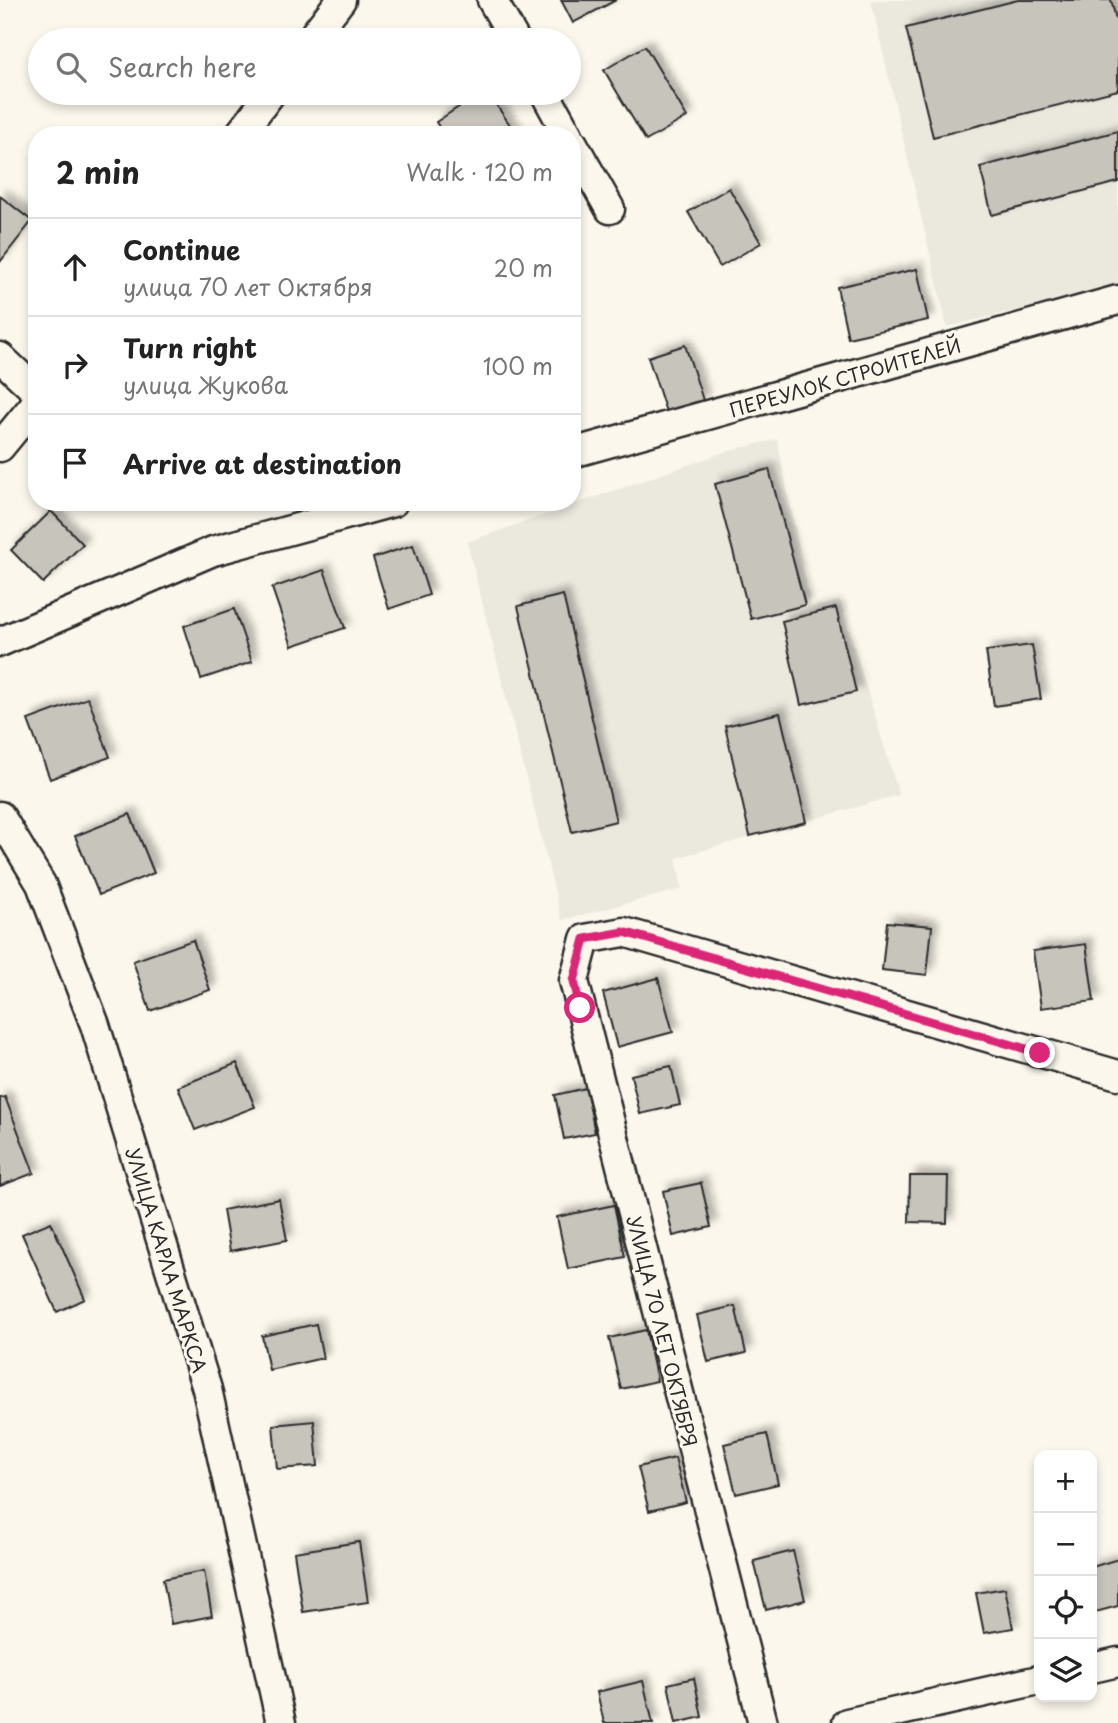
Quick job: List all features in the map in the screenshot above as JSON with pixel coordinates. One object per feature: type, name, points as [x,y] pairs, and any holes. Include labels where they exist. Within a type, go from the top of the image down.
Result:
[{"type":"street","points":[[319,28],[341,0]]},
{"type":"street","points":[[492,0],[508,28]]},
{"type":"street","points":[[246,126],[262,105]]},
{"type":"street","points":[[551,105],[563,126]]},
{"type":"street","points":[[581,158],[610,209]]},
{"type":"street","name":"ПЕРЕУЛОК СТРОИТЕЛЕЙ","points":[[581,450],[1118,300]]},
{"type":"street","points":[[0,357],[28,383]]},
{"type":"street","points":[[0,447],[28,413]]},
{"type":"street","points":[[0,642],[213,551],[360,511]]},
{"type":"street","name":"УЛИЦА КАРЛА МАРКСА","points":[[0,816],[41,884],[99,1038],[207,1389],[281,1723]]},
{"type":"street","name":"УЛИЦА 70 ЛЕТ ОКТЯБРЯ","points":[[764,1723],[574,981],[585,939],[624,932],[1118,1075]]},
{"type":"street","points":[[1097,1667],[1118,1662]]},
{"type":"street","points":[[847,1723],[1034,1681]]},
{"type":"shaded area","points":[[1118,0],[1118,286],[947,327],[871,1]]},
{"type":"shaded area","points":[[777,439],[811,607],[840,601],[899,795],[676,858],[682,889],[562,920],[467,542],[556,511],[581,511],[581,502],[725,452]]},
{"type":"building","points":[[561,0],[616,0],[573,23]]},
{"type":"building","points":[[1018,0],[1111,0],[1118,27],[1118,90],[933,137],[906,28]]},
{"type":"building","points":[[645,46],[687,117],[646,141],[604,70]]},
{"type":"building","points":[[462,105],[496,105],[511,126],[438,126],[436,122]]},
{"type":"building","points":[[1118,131],[1118,182],[992,215],[980,167]]},
{"type":"building","points":[[729,188],[761,243],[720,267],[688,212]]},
{"type":"building","points":[[0,196],[28,218],[28,226],[0,262]]},
{"type":"building","points":[[917,269],[928,320],[848,338],[837,287]]},
{"type":"building","points":[[685,345],[703,400],[666,412],[648,357]]},
{"type":"building","points":[[769,469],[805,605],[751,619],[715,484]]},
{"type":"building","points":[[51,511],[83,544],[43,583],[11,550]]},
{"type":"building","points":[[413,545],[429,595],[389,609],[373,558]]},
{"type":"building","points":[[324,570],[345,628],[292,646],[272,588]]},
{"type":"building","points":[[563,595],[616,821],[572,832],[518,606]]},
{"type":"building","points":[[836,608],[856,692],[801,705],[782,621]]},
{"type":"building","points":[[234,609],[252,662],[201,679],[184,626]]},
{"type":"building","points":[[1032,645],[1041,699],[994,706],[986,651]]},
{"type":"building","points":[[88,698],[110,757],[50,779],[28,720]]},
{"type":"building","points":[[780,713],[806,822],[750,836],[725,726]]},
{"type":"building","points":[[130,814],[154,873],[99,895],[75,836]]},
{"type":"building","points":[[887,922],[932,926],[927,975],[882,970]]},
{"type":"building","points":[[193,940],[210,990],[150,1011],[133,961]]},
{"type":"building","points":[[1086,944],[1094,1001],[1041,1008],[1033,951]]},
{"type":"building","points":[[658,978],[673,1032],[617,1047],[603,993]]},
{"type":"building","points":[[237,1063],[255,1107],[195,1130],[178,1087]]},
{"type":"building","points":[[671,1066],[680,1105],[640,1114],[631,1075]]},
{"type":"building","points":[[586,1088],[595,1133],[564,1139],[555,1095]]},
{"type":"building","points":[[5,1097],[34,1173],[0,1186],[0,1098]]},
{"type":"building","points":[[910,1176],[948,1176],[947,1223],[909,1222]]},
{"type":"building","points":[[701,1183],[711,1227],[673,1236],[663,1191]]},
{"type":"building","points":[[279,1199],[287,1240],[230,1251],[223,1210]]},
{"type":"building","points":[[614,1205],[625,1257],[568,1269],[557,1217]]},
{"type":"building","points":[[51,1222],[85,1299],[57,1312],[22,1234]]},
{"type":"building","points":[[735,1306],[746,1353],[708,1362],[697,1315]]},
{"type":"building","points":[[316,1324],[323,1358],[269,1370],[262,1336]]},
{"type":"building","points":[[646,1330],[657,1381],[621,1389],[609,1338]]},
{"type":"building","points":[[314,1421],[318,1466],[277,1469],[273,1425]]},
{"type":"building","points":[[767,1434],[778,1484],[736,1494],[724,1444]]},
{"type":"building","points":[[675,1458],[686,1502],[649,1511],[638,1467]]},
{"type":"building","points":[[359,1542],[368,1602],[303,1612],[294,1552]]},
{"type":"building","points":[[793,1551],[805,1600],[766,1610],[754,1561]]},
{"type":"building","points":[[1118,1559],[1118,1606],[1097,1612],[1097,1576],[1097,1565]]},
{"type":"building","points":[[204,1571],[212,1616],[171,1624],[163,1579]]},
{"type":"building","points":[[1005,1588],[1013,1628],[984,1633],[976,1593]]},
{"type":"building","points":[[694,1678],[702,1717],[676,1723],[668,1684]]},
{"type":"building","points":[[643,1681],[653,1723],[604,1723],[597,1692]]},
{"type":"route","points":[[580,1008],[574,981],[585,939],[624,932],[1040,1053]]}]
